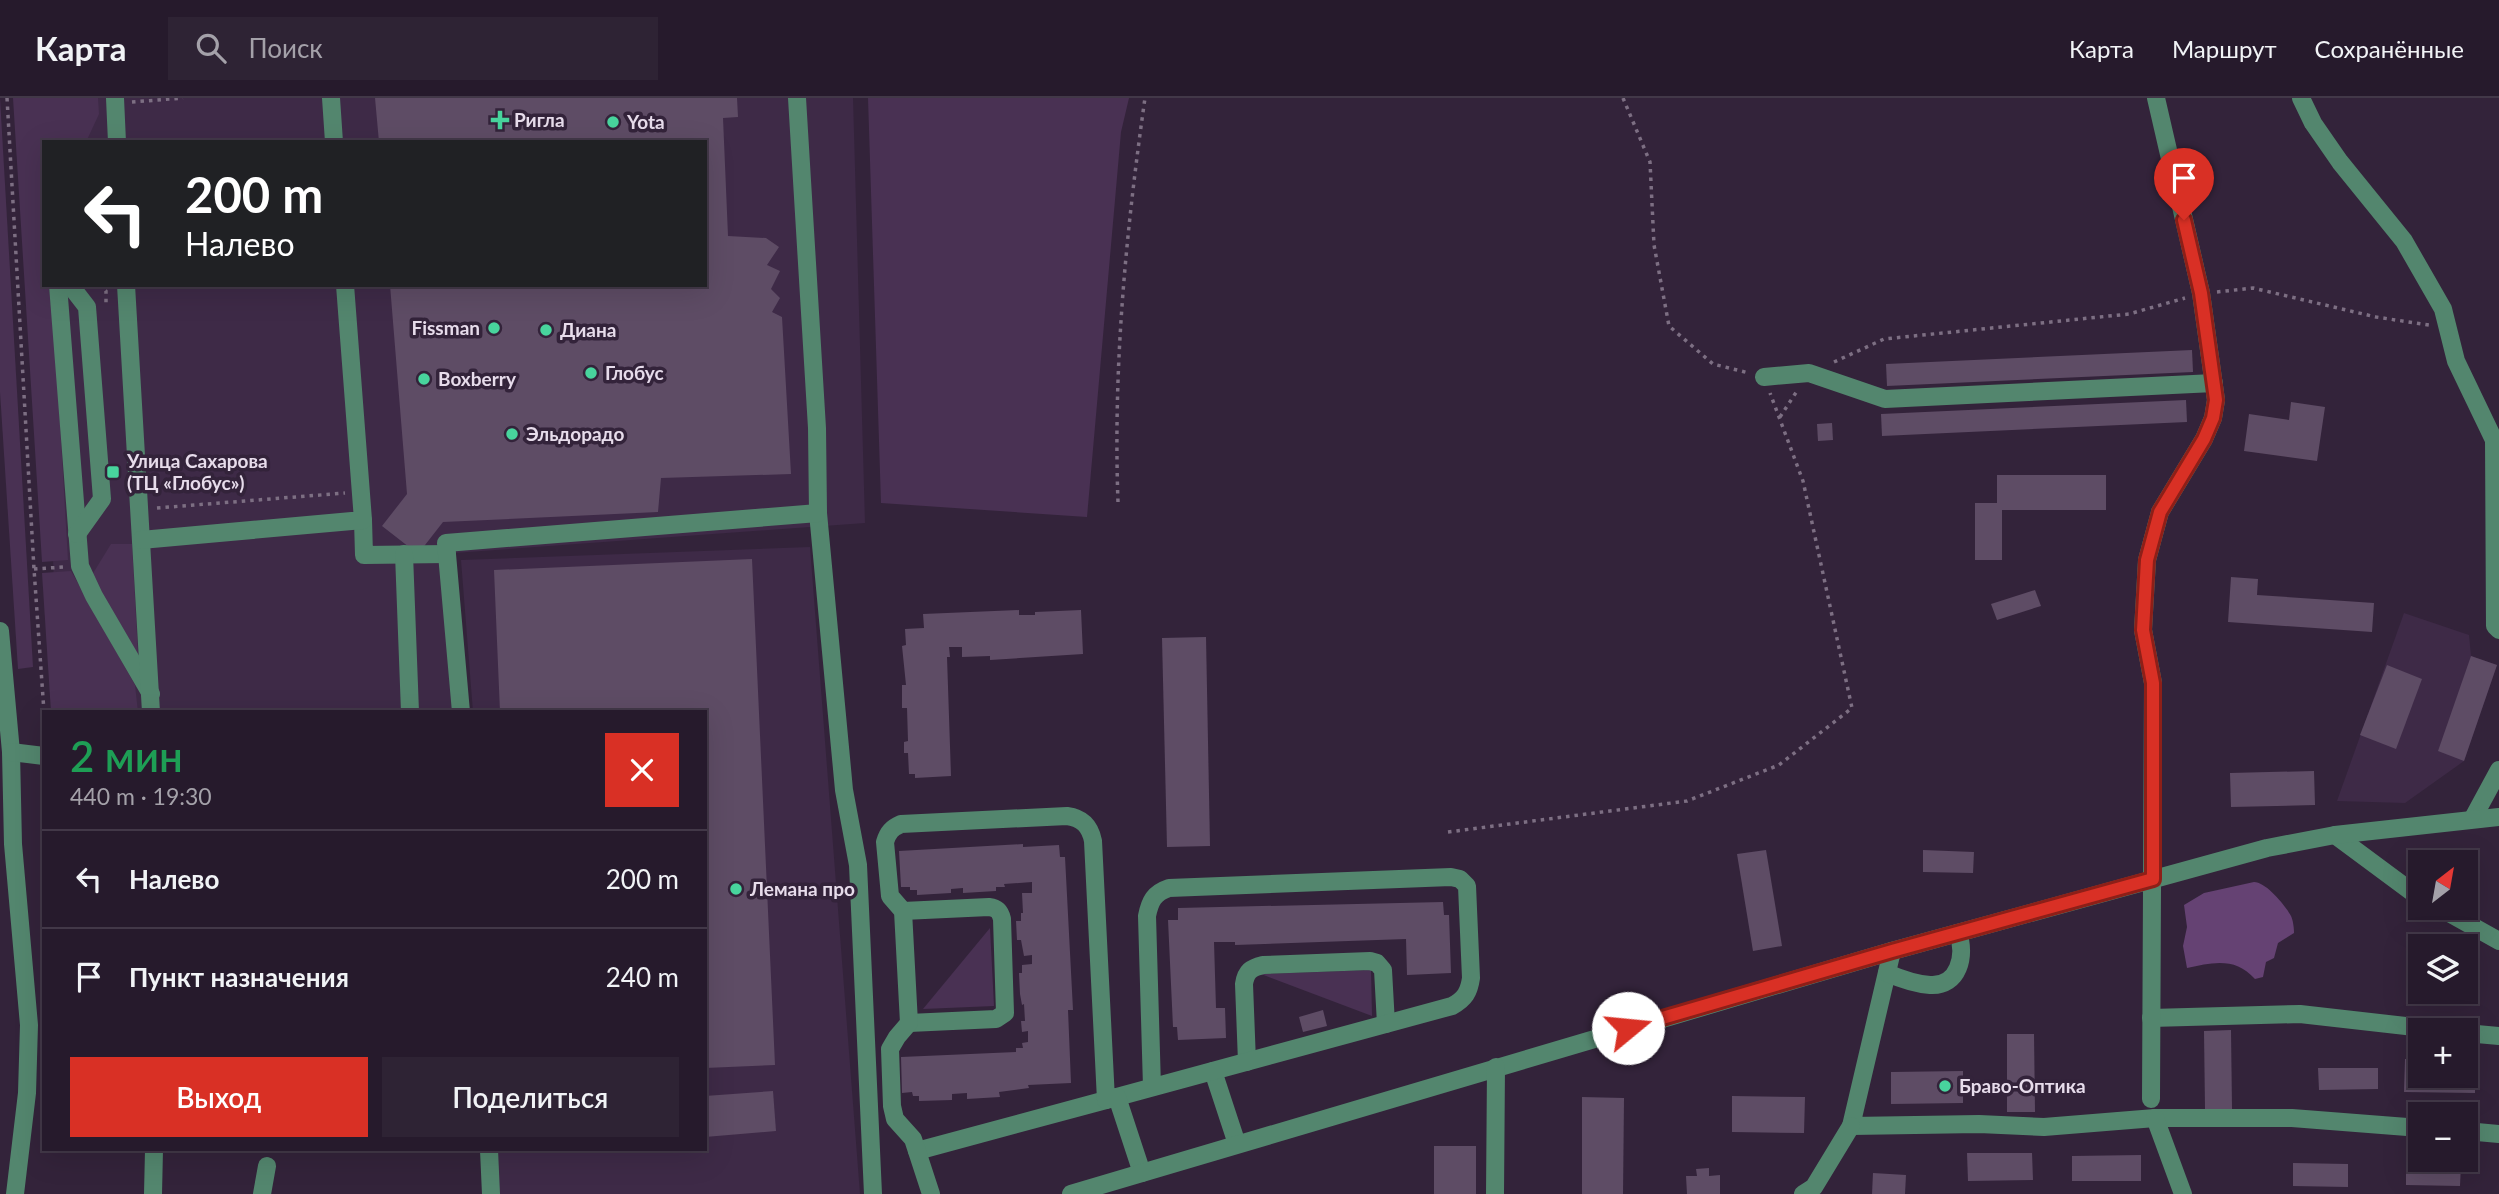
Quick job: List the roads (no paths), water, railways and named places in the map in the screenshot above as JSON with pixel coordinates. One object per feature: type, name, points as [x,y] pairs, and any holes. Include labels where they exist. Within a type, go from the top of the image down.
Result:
[{"type":"street","points":[[331,98],[334,140]]},
{"type":"street","points":[[797,98],[817,428],[818,513],[844,790],[858,865],[873,1194]]},
{"type":"street","points":[[2151,1099],[2153,683],[2143,630],[2147,560],[2160,512],[2204,439],[2213,418],[2216,400],[2201,293],[2156,98]]},
{"type":"street","points":[[2301,98],[2313,123],[2340,162],[2404,241],[2444,309],[2456,361],[2494,440],[2495,626],[2499,630]]},
{"type":"street","points":[[115,101],[115,139]]},
{"type":"street","points":[[58,287],[80,566],[151,703]]},
{"type":"street","points":[[72,287],[88,307],[102,499],[77,534]]},
{"type":"street","points":[[126,287],[151,703]]},
{"type":"street","points":[[345,287],[364,555],[447,554]]},
{"type":"street","points":[[1764,377],[1809,373],[1885,399],[2214,383]]},
{"type":"street","points":[[461,710],[446,543],[818,513]]},
{"type":"street","points":[[141,540],[363,520]]},
{"type":"street","points":[[404,554],[410,710]]},
{"type":"street","points":[[0,631],[10,752],[7,843],[30,1025],[27,1093],[15,1194]]},
{"type":"street","points":[[10,752],[42,756]]},
{"type":"street","points":[[2473,818],[2499,770]]},
{"type":"street","points":[[931,1194],[913,1139],[895,1119],[892,1105],[890,1049],[909,1023],[904,911],[890,896],[887,887],[885,842],[893,827],[901,824],[1067,816],[1085,823],[1093,841],[1111,1098],[1142,1173]]},
{"type":"street","points":[[1071,1194],[1892,951],[2267,848],[2334,835],[2499,817]]},
{"type":"street","points":[[2334,835],[2408,889]]},
{"type":"street","points":[[917,1151],[1452,1006],[1462,1001],[1469,991],[1471,978],[1467,886],[1460,879],[1451,877],[1170,888],[1158,892],[1150,903],[1147,916],[1153,1087]]},
{"type":"street","points":[[904,911],[995,908],[1001,913],[1003,931],[1006,1007],[1001,1017],[909,1023]]},
{"type":"street","points":[[2461,920],[2499,941]]},
{"type":"street","points":[[1887,973],[1908,981],[1933,985],[1948,980],[1957,972],[1962,956],[1962,943],[1958,933]]},
{"type":"street","points":[[1803,1194],[1814,1187],[1851,1126],[1892,951]]},
{"type":"street","points":[[1247,1062],[1244,984],[1245,976],[1251,968],[1263,965],[1370,961],[1383,970],[1385,1024]]},
{"type":"street","points":[[2151,1018],[2300,1014],[2408,1026]]},
{"type":"street","points":[[2478,1033],[2499,1036]]},
{"type":"street","points":[[1495,1194],[1496,1067]]},
{"type":"street","points":[[1213,1071],[1237,1144]]},
{"type":"street","points":[[1851,1126],[1979,1124],[2044,1128],[2155,1118],[2292,1118],[2408,1127]]},
{"type":"street","points":[[2155,1118],[2183,1194]]},
{"type":"street","points":[[2478,1132],[2499,1134]]},
{"type":"street","points":[[153,1194],[155,1151]]},
{"type":"street","points":[[489,1151],[491,1194]]},
{"type":"street","points":[[262,1194],[268,1167]]},
{"type":"place","name":"Ригла","points":[[500,120]]},
{"type":"place","name":"Yota","points":[[613,122]]},
{"type":"place","name":"Fissman","points":[[494,328]]},
{"type":"place","name":"Диана","points":[[546,330]]},
{"type":"place","name":"Глобус","points":[[591,373]]},
{"type":"place","name":"Boxberry","points":[[424,379]]},
{"type":"place","name":"Эльдорадо","points":[[512,434]]},
{"type":"place","name":"Улица Сахарова (ТЦ «Глобус»)","points":[[113,472]]},
{"type":"place","name":"Лемана про","points":[[736,889]]},
{"type":"place","name":"Браво-Оптика","points":[[1945,1086]]}]
